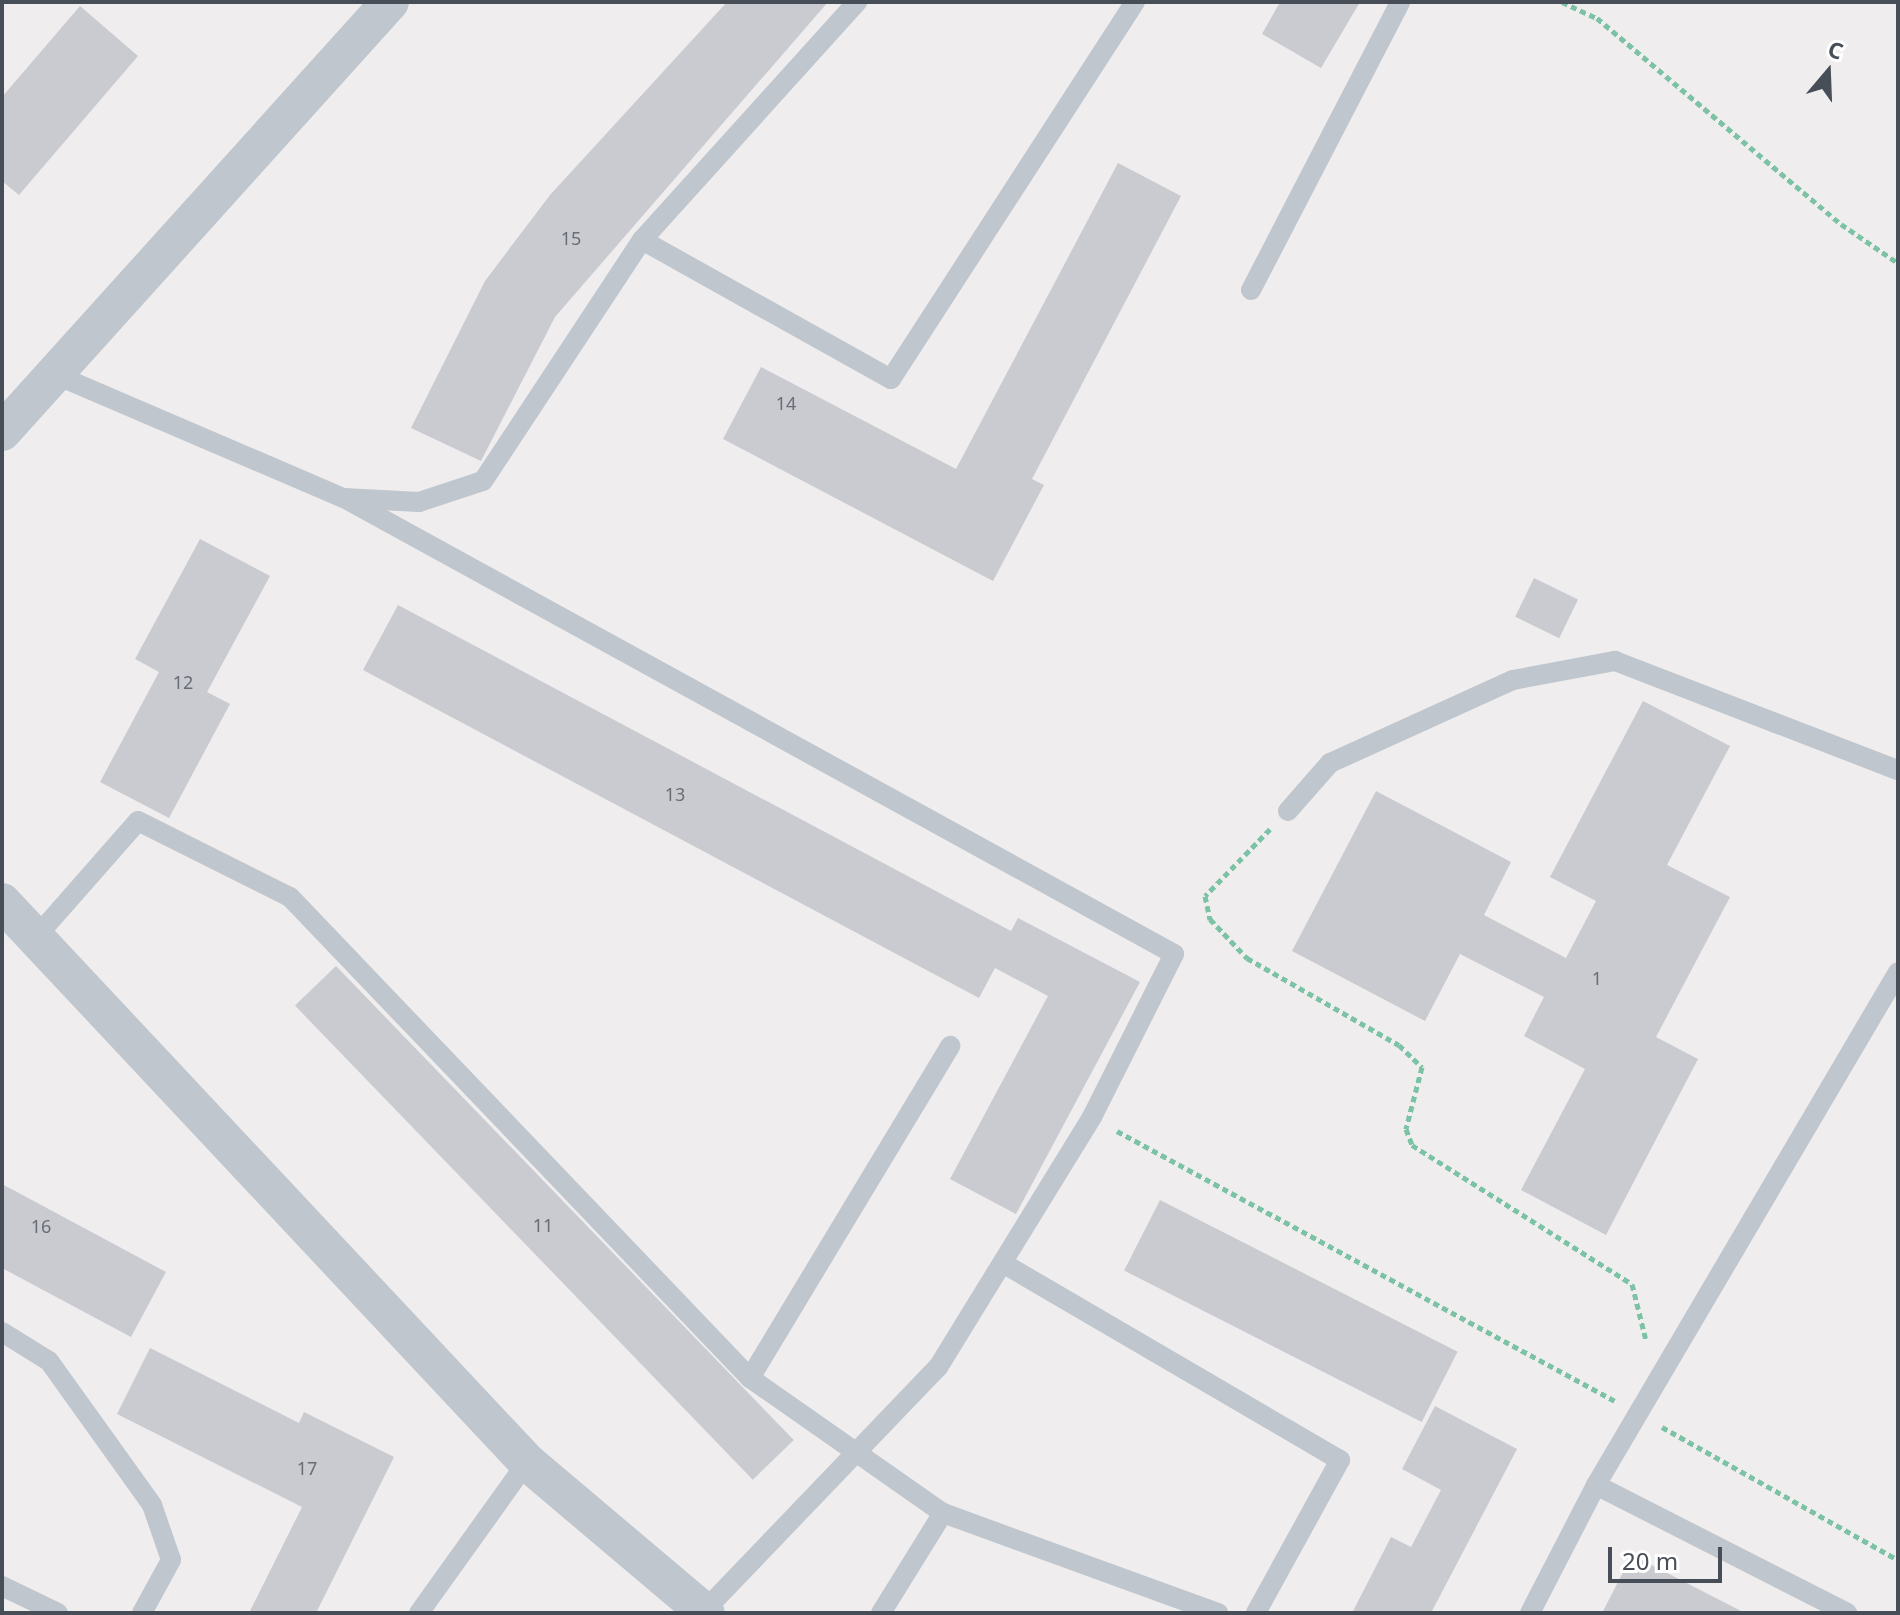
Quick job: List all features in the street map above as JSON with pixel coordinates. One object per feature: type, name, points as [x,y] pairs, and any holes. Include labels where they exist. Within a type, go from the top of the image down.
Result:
[{"type":"street","points":[[2,432],[390,2]]},
{"type":"street","points":[[2,902],[527,1462],[705,1612]]},
{"type":"lane","points":[[344,498],[419,502],[483,481],[642,240],[857,2]]},
{"type":"lane","points":[[642,240],[891,379],[1135,2]]},
{"type":"lane","points":[[1251,290],[1400,2]]},
{"type":"lane","points":[[54,374],[344,498],[1174,954],[1092,1117],[1006,1265],[938,1367],[705,1612]]},
{"type":"lane","points":[[1288,811],[1330,763],[1513,680],[1615,661],[1898,770]]},
{"type":"lane","points":[[36,937],[138,821],[290,897],[750,1378],[853,1453],[943,1513],[1218,1613]]},
{"type":"lane","points":[[1530,1613],[1596,1485],[1898,972]]},
{"type":"lane","points":[[750,1378],[950,1046]]},
{"type":"lane","points":[[1006,1265],[1340,1460],[1256,1613]]},
{"type":"lane","points":[[2,1332],[49,1361],[152,1505],[171,1560],[142,1613]]},
{"type":"lane","points":[[419,1613],[527,1462]]},
{"type":"lane","points":[[1596,1485],[1847,1613]]},
{"type":"lane","points":[[881,1613],[943,1513]]},
{"type":"lane","points":[[2,1586],[58,1613]]},
{"type":"path","points":[[1562,2],[1597,18],[1841,224],[1898,263]]},
{"type":"path","points":[[1288,811],[1205,896],[1210,919],[1247,958],[1399,1045],[1422,1067],[1406,1129],[1412,1145],[1632,1284],[1645,1321],[1651,1393]]},
{"type":"path","points":[[1092,1117],[1639,1414],[1898,1560]]},
{"type":"building","points":[[727,2],[828,2],[555,317],[481,461],[411,428],[485,281],[550,195]]},
{"type":"building","points":[[1280,2],[1360,2],[1321,68],[1262,34]]},
{"type":"building","points":[[80,6],[138,56],[19,195],[2,181],[2,97]]},
{"type":"building","points":[[1118,163],[1181,196],[1032,479],[1044,485],[993,581],[723,439],[761,367],[956,469]]},
{"type":"building","points":[[200,539],[270,576],[207,692],[230,704],[169,818],[100,782],[159,672],[135,659]]},
{"type":"building","points":[[1534,578],[1578,599],[1559,638],[1515,617]]},
{"type":"building","points":[[398,605],[1011,931],[1018,918],[1140,982],[1016,1214],[950,1179],[1048,996],[995,968],[979,998],[363,670]]},
{"type":"building","points":[[1643,701],[1730,746],[1667,865],[1730,897],[1656,1037],[1698,1059],[1606,1235],[1521,1190],[1585,1069],[1524,1036],[1544,997],[1460,954],[1425,1021],[1292,951],[1376,791],[1511,862],[1484,915],[1566,958],[1596,901],[1550,877]]},
{"type":"building","points":[[336,966],[794,1440],[753,1480],[295,1006]]},
{"type":"building","points":[[2,1184],[166,1272],[131,1337],[2,1268]]},
{"type":"building","points":[[1160,1200],[1458,1352],[1422,1422],[1124,1270]]},
{"type":"building","points":[[150,1348],[299,1423],[304,1412],[394,1457],[316,1613],[249,1613],[302,1507],[117,1414]]},
{"type":"building","points":[[1435,1406],[1517,1449],[1431,1613],[1352,1613],[1391,1537],[1411,1547],[1441,1490],[1402,1469]]},
{"type":"building","points":[[1632,1555],[1745,1613],[1602,1613]]}]
